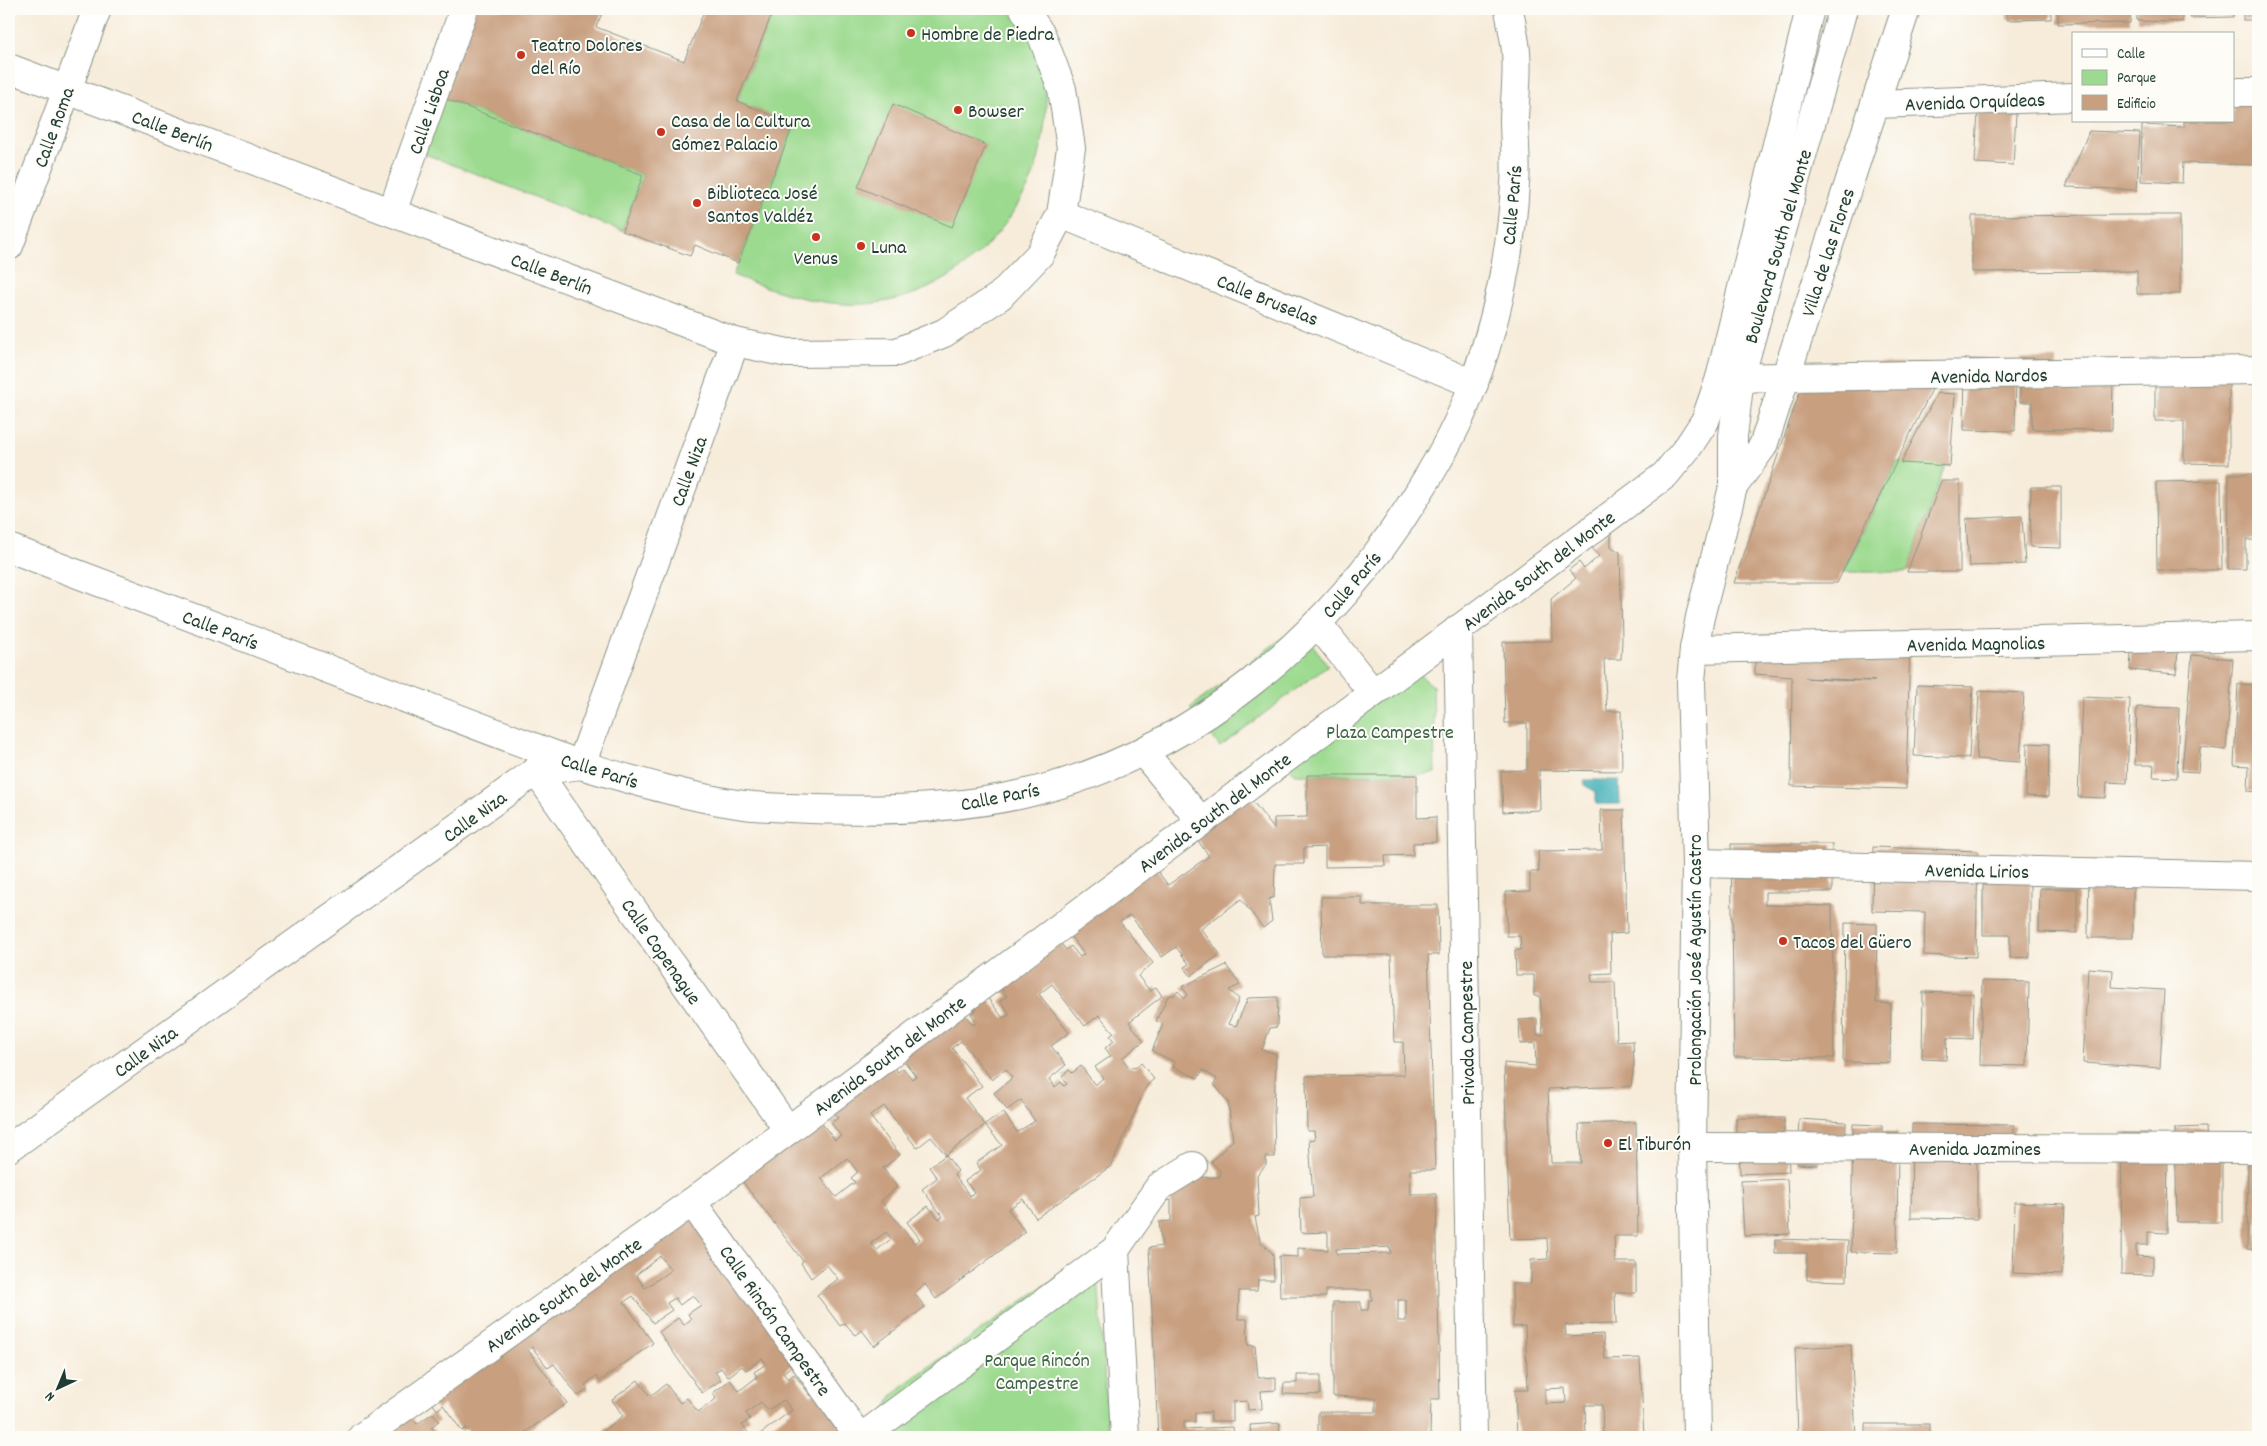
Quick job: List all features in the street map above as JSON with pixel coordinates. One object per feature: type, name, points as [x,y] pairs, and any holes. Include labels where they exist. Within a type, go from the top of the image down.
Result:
[{"type":"main road","name":"Calle Roma","points":[[9,246],[97,9]]},
{"type":"main road","name":"Calle Lisboa","points":[[392,212],[464,9]]},
{"type":"main road","points":[[1024,9],[1042,36],[1062,89],[1071,148],[1062,214]]},
{"type":"main road","name":"Calle París","points":[[9,548],[581,766],[662,788],[739,805],[840,811],[964,804],[1008,796],[1086,775],[1143,752],[1216,709],[1275,662],[1318,624],[1375,558],[1438,461],[1474,384],[1504,277],[1516,182],[1516,53],[1509,9]]},
{"type":"main road","name":"Avenida South del Monte","points":[[362,1437],[692,1202],[1665,475],[1688,447],[1730,378],[1810,9]]},
{"type":"main road","name":"Boulevard South del Monte","points":[[1733,487],[1730,378],[1843,9]]},
{"type":"main road","name":"Villa de las Flores","points":[[1733,487],[1763,446],[1906,9]]},
{"type":"main road","name":"Calle Berlín","points":[[9,68],[735,342],[788,353],[897,352],[944,333],[1000,296],[1040,254],[1062,214]]},
{"type":"main road","points":[[2234,92],[2258,92]]},
{"type":"main road","name":"Avenida Orquídeas","points":[[1876,104],[2072,97]]},
{"type":"main road","name":"Calle Bruselas","points":[[1062,214],[1474,384]]},
{"type":"main road","name":"Calle Niza","points":[[9,1148],[536,771],[581,766],[735,342]]},
{"type":"main road","name":"Avenida Nardos","points":[[1730,378],[1785,379],[2258,370]]},
{"type":"main road","name":"Prolongación José Agustín Castro","points":[[1697,1437],[1692,1147],[1696,863],[1692,681],[1694,649],[1733,487]]},
{"type":"main road","points":[[1318,624],[1372,693]]},
{"type":"main road","name":"Privada Campestre","points":[[1458,629],[1473,1437]]},
{"type":"main road","name":"Avenida Magnolias","points":[[1694,649],[2258,636]]},
{"type":"main road","points":[[1143,752],[1201,821]]},
{"type":"main road","name":"Calle Copenague","points":[[536,771],[788,1130]]},
{"type":"main road","name":"Avenida Lirios","points":[[1696,863],[2258,876]]},
{"type":"main road","name":"Avenida Jazmines","points":[[1692,1147],[2258,1149]]},
{"type":"main road","points":[[861,1437],[1115,1250],[1159,1187],[1193,1166]]},
{"type":"main road","name":"Calle Rincón Campestre","points":[[692,1202],[861,1437]]},
{"type":"main road","points":[[1115,1250],[1125,1437]]},
{"type":"green space","points":[[774,9],[1021,9],[1038,53],[1045,87],[1045,119],[1040,151],[1035,172],[1018,204],[993,238],[963,267],[928,288],[908,296],[868,304],[829,303],[809,299],[770,289],[733,275],[794,125],[737,101]]},
{"type":"green space","points":[[441,97],[643,175],[622,231],[420,152]]},
{"type":"green space","points":[[1897,462],[1945,465],[1907,572],[1843,572]]},
{"type":"green space","points":[[1298,626],[1328,665],[1220,747],[1190,708]]},
{"type":"green space","name":"Plaza Campestre","points":[[1416,672],[1433,686],[1435,773],[1417,775],[1295,774],[1281,757]]},
{"type":"green space","name":"Parque Rincón Campestre","points":[[1071,1267],[1098,1271],[1108,1437],[885,1437],[877,1426],[892,1396],[906,1383]]},
{"type":"water","points":[[1584,780],[1619,780],[1620,804],[1596,804],[1596,792],[1584,785]]},
{"type":"building","name":"Casa de la Cultura Gómez Palacio","points":[[475,9],[604,9],[596,27],[684,61],[705,9],[774,9],[737,101],[794,124],[738,263],[695,245],[690,256],[622,231],[643,175],[441,97]]},
{"type":"building","points":[[2007,9],[2051,9],[2051,19],[2007,20]]},
{"type":"building","points":[[2058,9],[2130,9],[2130,23],[2058,24]]},
{"type":"building","points":[[2137,9],[2182,9],[2182,22],[2137,21]]},
{"type":"building","points":[[2190,9],[2233,9],[2233,17],[2190,18]]},
{"type":"building","points":[[2243,9],[2258,9],[2258,20],[2243,20]]},
{"type":"building","points":[[2258,90],[2258,165],[2183,163],[2182,183],[2141,181],[2142,125],[2184,127],[2184,122],[2234,122],[2234,98]]},
{"type":"building","points":[[893,104],[986,145],[952,227],[858,187]]},
{"type":"building","points":[[1978,112],[2016,114],[2013,165],[1975,163]]},
{"type":"building","points":[[2089,131],[2140,133],[2137,190],[2066,187]]},
{"type":"building","points":[[2180,215],[2180,294],[2137,294],[2137,271],[1972,272],[1972,216]]},
{"type":"building","points":[[2229,357],[2229,464],[2184,463],[2184,421],[2155,421],[2155,381]]},
{"type":"building","points":[[2020,358],[2057,359],[2057,368],[2113,381],[2112,430],[2032,429],[2032,402],[2020,402]]},
{"type":"building","points":[[1965,359],[2016,360],[2015,431],[1964,430]]},
{"type":"building","points":[[1945,363],[1837,583],[1734,583],[1809,365]]},
{"type":"building","points":[[2255,366],[2258,366],[2258,406],[2254,406]]},
{"type":"building","points":[[1937,393],[1955,394],[1950,466],[1901,463]]},
{"type":"building","points":[[2229,474],[2258,474],[2258,540],[2246,540],[2246,569],[2228,569]]},
{"type":"building","points":[[1941,481],[1960,481],[1960,572],[1907,572]]},
{"type":"building","points":[[2221,481],[2222,570],[2157,570],[2156,482]]},
{"type":"building","points":[[2031,487],[2061,487],[2061,548],[2030,547]]},
{"type":"building","points":[[2022,516],[2025,564],[1969,566],[1966,519]]},
{"type":"building","points":[[1611,530],[1611,547],[1620,552],[1622,640],[1621,659],[1604,659],[1605,682],[1607,711],[1621,711],[1622,771],[1539,770],[1540,810],[1503,812],[1501,771],[1527,770],[1527,723],[1505,723],[1503,642],[1552,641],[1551,599],[1576,578],[1569,570],[1579,562],[1584,569],[1599,556],[1591,547]]},
{"type":"building","points":[[1756,634],[1910,642],[1906,789],[1791,786],[1792,677],[1755,674]],"holes":[[[1805,678],[1875,681],[1830,680]]]},
{"type":"building","points":[[2132,635],[2179,638],[2176,674],[2130,670]]},
{"type":"building","points":[[2192,655],[2233,659],[2226,750],[2200,747],[2198,772],[2182,771]]},
{"type":"building","points":[[2238,684],[2258,685],[2258,792],[2248,791],[2249,766],[2234,765]]},
{"type":"building","points":[[1917,685],[1973,687],[1969,758],[1914,756]]},
{"type":"building","points":[[1979,691],[2024,693],[2020,762],[1976,759]]},
{"type":"building","points":[[2082,697],[2130,699],[2127,783],[2107,782],[2106,798],[2078,797]]},
{"type":"building","points":[[2137,707],[2179,708],[2177,778],[2153,777],[2154,765],[2135,765]]},
{"type":"building","points":[[2027,743],[2049,744],[2048,797],[2026,796]]},
{"type":"building","points":[[1307,775],[1417,775],[1417,818],[1436,817],[1436,842],[1413,843],[1413,855],[1385,856],[1386,866],[1325,867],[1325,847],[1304,848],[1304,864],[1275,864],[1274,897],[1269,899],[1272,921],[1263,928],[1241,899],[1201,929],[1220,954],[1191,976],[1184,967],[1189,964],[1176,947],[1162,957],[1130,915],[1120,922],[1153,963],[1138,976],[1150,991],[1156,987],[1162,996],[1129,1022],[1144,1041],[1122,1058],[1128,1066],[1135,1068],[1141,1063],[1154,1079],[1147,1085],[1111,1166],[1036,1218],[1023,1199],[1008,1209],[1025,1232],[936,1299],[925,1284],[914,1293],[925,1307],[874,1346],[862,1330],[855,1335],[845,1323],[840,1326],[817,1295],[838,1279],[827,1265],[811,1278],[801,1263],[803,1261],[732,1168],[810,1109],[835,1140],[841,1136],[831,1123],[838,1118],[831,1109],[891,1063],[898,1072],[903,1068],[912,1079],[916,1076],[901,1057],[958,1006],[973,1025],[977,1022],[971,1014],[977,1009],[971,1002],[984,993],[1003,1018],[1010,1014],[1000,1001],[1007,996],[1000,987],[1059,941],[1066,950],[1071,946],[1080,957],[1084,954],[1068,933],[1155,868],[1168,885],[1209,856],[1193,834],[1247,794],[1274,829],[1274,818],[1307,817]],"holes":[[[1052,984],[1085,1026],[1099,1015],[1114,1033],[1110,1036],[1114,1041],[1105,1048],[1111,1056],[1095,1067],[1103,1078],[1095,1085],[1081,1066],[1072,1073],[1069,1070],[1062,1076],[1067,1084],[1064,1086],[1061,1082],[1055,1087],[1049,1079],[1066,1065],[1051,1046],[1069,1033],[1039,994]],[[961,1041],[992,1080],[1006,1069],[1012,1078],[994,1093],[1007,1110],[1021,1100],[1035,1121],[1017,1132],[1003,1112],[985,1125],[965,1098],[982,1086],[952,1048]],[[884,1106],[917,1148],[931,1137],[946,1155],[929,1167],[937,1178],[922,1189],[943,1217],[939,1219],[928,1206],[907,1222],[920,1239],[914,1243],[881,1201],[897,1187],[883,1168],[900,1155],[870,1116]],[[985,1125],[1002,1145],[976,1163],[981,1170],[965,1181],[974,1192],[970,1196],[954,1175],[958,1171],[946,1155]],[[847,1158],[858,1172],[851,1178],[855,1182],[836,1197],[821,1178]],[[886,1232],[891,1239],[877,1250],[871,1243]]]},
{"type":"building","points":[[1601,810],[1624,810],[1627,933],[1610,934],[1611,973],[1591,974],[1592,982],[1615,982],[1617,1042],[1633,1041],[1634,1063],[1631,1086],[1548,1089],[1551,1163],[1581,1163],[1579,1124],[1636,1122],[1638,1236],[1614,1236],[1615,1262],[1636,1262],[1636,1293],[1615,1293],[1616,1324],[1565,1325],[1566,1336],[1603,1334],[1605,1359],[1640,1358],[1644,1437],[1603,1437],[1602,1405],[1585,1405],[1586,1437],[1517,1437],[1515,1390],[1528,1390],[1525,1326],[1513,1327],[1512,1284],[1531,1284],[1531,1260],[1548,1259],[1547,1238],[1510,1239],[1504,1063],[1536,1066],[1535,1043],[1520,1044],[1519,1020],[1537,1019],[1537,1035],[1543,1035],[1540,996],[1534,996],[1534,975],[1516,975],[1515,950],[1521,950],[1520,936],[1507,936],[1506,892],[1530,891],[1530,872],[1539,872],[1538,851],[1602,850]],"holes":[[[1565,1388],[1566,1403],[1545,1404],[1545,1389]]]},
{"type":"building","points":[[1731,844],[1832,844],[1832,892],[1765,892],[1765,905],[1832,906],[1834,1058],[1734,1057]]},
{"type":"building","points":[[1873,847],[1978,851],[1976,957],[1924,955],[1925,912],[1872,911]]},
{"type":"building","points":[[2089,861],[2133,862],[2133,938],[2088,938]]},
{"type":"building","points":[[1983,862],[2030,862],[2030,957],[2010,958],[2010,935],[1983,935]]},
{"type":"building","points":[[2040,888],[2077,889],[2077,933],[2039,932]]},
{"type":"building","points":[[1321,897],[1362,897],[1362,905],[1438,905],[1439,955],[1428,955],[1435,1170],[1410,1170],[1411,1194],[1436,1194],[1440,1399],[1431,1399],[1430,1435],[1440,1435],[1440,1437],[1318,1437],[1318,1412],[1376,1412],[1376,1398],[1333,1396],[1333,1302],[1361,1302],[1361,1310],[1368,1310],[1369,1300],[1372,1300],[1371,1290],[1326,1290],[1326,1297],[1280,1297],[1279,1256],[1298,1257],[1298,1248],[1328,1250],[1328,1232],[1301,1233],[1300,1198],[1313,1197],[1309,1140],[1315,1139],[1314,1131],[1307,1131],[1306,1076],[1404,1075],[1403,1042],[1394,1042],[1391,955],[1322,955]],"holes":[[[1390,1247],[1391,1253],[1337,1254],[1336,1249]],[[1398,1300],[1406,1300],[1406,1321],[1398,1321]]]},
{"type":"building","points":[[1845,923],[1877,924],[1876,1003],[1891,1004],[1890,1063],[1843,1062]]},
{"type":"building","points":[[1226,965],[1240,985],[1229,990],[1239,999],[1228,1024],[1236,1026],[1248,998],[1278,997],[1277,1027],[1270,1028],[1262,1050],[1276,1054],[1275,1157],[1266,1157],[1266,1165],[1257,1175],[1259,1216],[1255,1217],[1260,1241],[1273,1254],[1274,1280],[1258,1280],[1257,1291],[1239,1291],[1238,1319],[1247,1319],[1248,1345],[1255,1346],[1258,1378],[1276,1377],[1276,1390],[1261,1391],[1262,1409],[1248,1410],[1247,1401],[1233,1402],[1233,1421],[1211,1421],[1211,1412],[1195,1413],[1195,1422],[1184,1422],[1184,1429],[1233,1427],[1234,1437],[1158,1437],[1149,1248],[1162,1246],[1159,1222],[1171,1221],[1171,1200],[1166,1201],[1164,1178],[1220,1177],[1220,1171],[1211,1162],[1233,1140],[1228,1102],[1214,1084],[1217,1079],[1203,1070],[1198,1078],[1173,1067],[1175,1062],[1152,1051],[1163,1024],[1156,1021],[1168,996],[1174,995],[1178,991],[1185,998],[1188,995],[1182,987]]},
{"type":"building","points":[[2088,968],[2113,970],[2112,987],[2164,990],[2160,1068],[2083,1063]]},
{"type":"building","points":[[1982,981],[2029,982],[2027,1066],[1980,1065]]},
{"type":"building","points":[[1923,992],[1974,994],[1973,1039],[1947,1038],[1946,1060],[1922,1059]]},
{"type":"building","points":[[1736,1118],[1784,1118],[1784,1139],[1736,1139]]},
{"type":"building","points":[[1799,1119],[1846,1122],[1845,1148],[1818,1146],[1818,1165],[1797,1164]]},
{"type":"building","points":[[1853,1124],[1882,1125],[1882,1132],[1898,1132],[1897,1253],[1851,1252]]},
{"type":"building","points":[[1912,1124],[2014,1125],[2014,1155],[1977,1154],[1977,1219],[1911,1218]]},
{"type":"building","points":[[2206,1127],[2207,1148],[2222,1151],[2222,1222],[2177,1222],[2175,1128]]},
{"type":"building","points":[[2122,1133],[2150,1133],[2149,1148],[2168,1148],[2167,1233],[2148,1232],[2148,1245],[2136,1245],[2136,1256],[2153,1257],[2153,1275],[2121,1274]]},
{"type":"building","points":[[2258,1137],[2258,1250],[2247,1249],[2248,1162]]},
{"type":"building","points":[[1788,1145],[1789,1172],[1740,1174],[1739,1147]]},
{"type":"building","points":[[1787,1179],[1790,1234],[1744,1236],[1741,1181]]},
{"type":"building","points":[[689,1197],[797,1361],[783,1373],[788,1379],[794,1374],[811,1396],[820,1390],[846,1426],[832,1437],[756,1437],[792,1410],[784,1400],[768,1410],[761,1402],[746,1413],[750,1419],[742,1425],[752,1437],[609,1437],[604,1430],[623,1416],[612,1400],[638,1380],[650,1396],[666,1384],[680,1403],[687,1398],[698,1412],[716,1399],[713,1393],[730,1380],[739,1391],[757,1377],[754,1372],[766,1364],[762,1358],[746,1370],[742,1366],[728,1377],[721,1368],[715,1372],[721,1380],[702,1393],[659,1332],[678,1318],[684,1325],[691,1319],[688,1314],[701,1305],[693,1295],[680,1305],[675,1298],[667,1303],[672,1310],[653,1323],[633,1296],[624,1302],[653,1343],[600,1381],[596,1376],[585,1385],[588,1389],[578,1396],[554,1364],[548,1368],[532,1347],[528,1350],[567,1403],[524,1433],[527,1437],[474,1437],[467,1428],[462,1431],[443,1405],[437,1410],[425,1392]],"holes":[[[660,1256],[671,1270],[645,1288],[636,1275]]]},
{"type":"building","points":[[2015,1202],[2065,1204],[2062,1275],[2013,1273]]},
{"type":"building","points":[[1775,1239],[1848,1241],[1847,1281],[1807,1280],[1807,1253],[1775,1253]]},
{"type":"building","points":[[1851,1345],[1856,1437],[1798,1437],[1795,1348]]},
{"type":"building","points":[[1297,1375],[1320,1375],[1320,1395],[1283,1394],[1284,1383],[1297,1383]]},
{"type":"building","points":[[407,1411],[417,1424],[433,1413],[439,1421],[431,1427],[439,1437],[372,1437]]},
{"type":"building","points":[[1280,1423],[1279,1437],[1251,1437],[1250,1425]]},
{"type":"building","points":[[1866,1424],[1929,1424],[1929,1437],[1866,1437]]},
{"type":"place","name":"Hombre de Piedra","points":[[911,33]]},
{"type":"place","name":"Teatro Dolores del Río","points":[[521,55]]},
{"type":"place","name":"Bowser","points":[[958,110]]},
{"type":"place","name":"Casa de la Cultura Gómez Palacio","points":[[661,132]]},
{"type":"place","name":"Biblioteca José Santos Valdéz","points":[[697,203]]},
{"type":"place","name":"Venus","points":[[816,237]]},
{"type":"place","name":"Luna","points":[[861,246]]},
{"type":"place","name":"Tacos del Güero","points":[[1783,941]]},
{"type":"place","name":"El Tiburón","points":[[1608,1143]]}]
